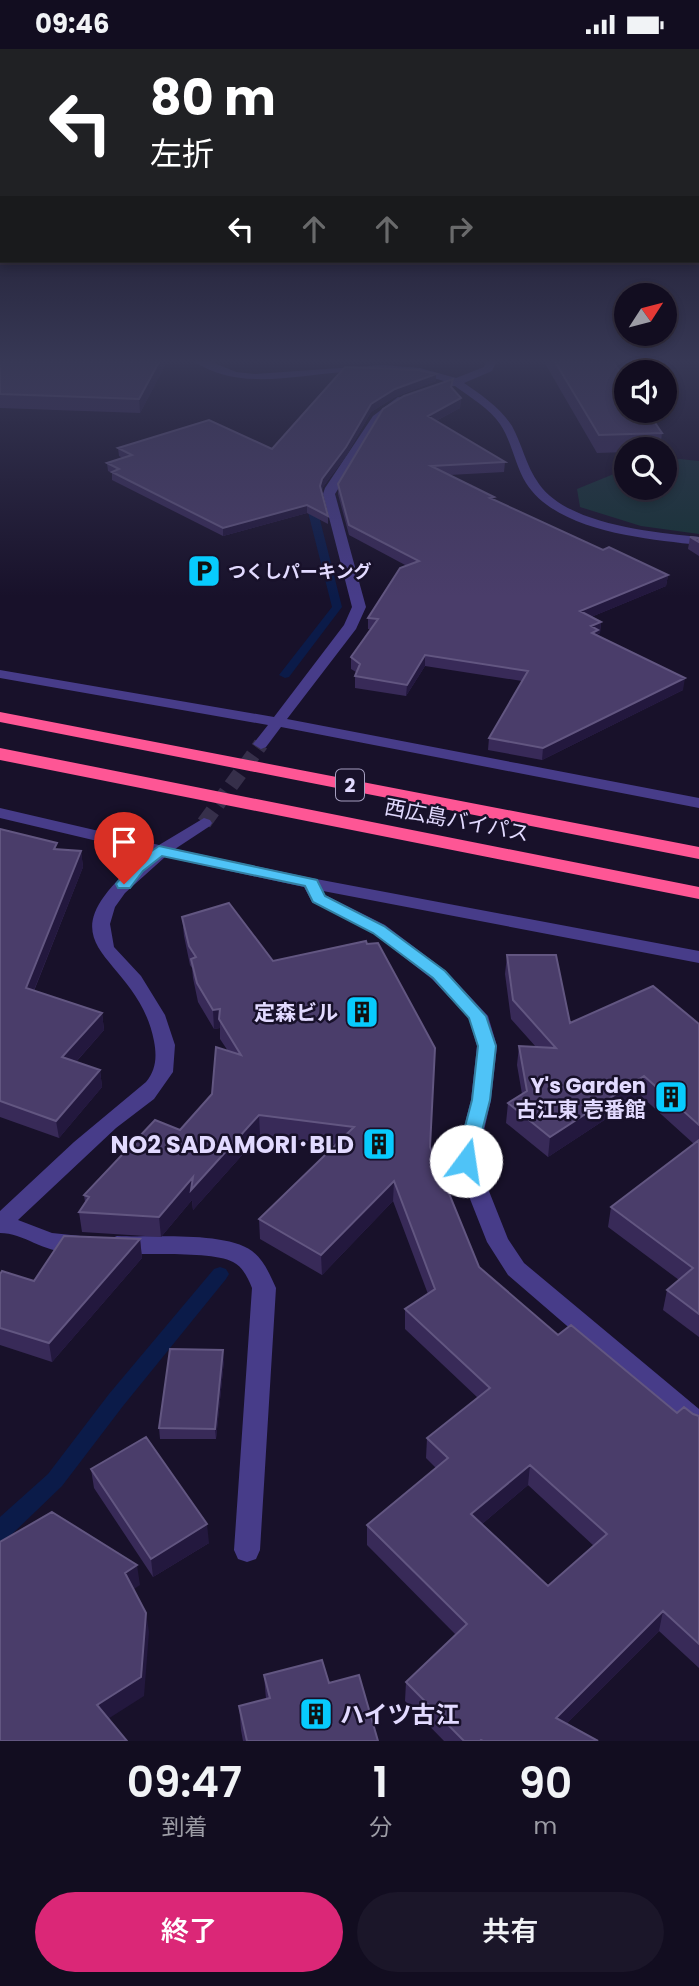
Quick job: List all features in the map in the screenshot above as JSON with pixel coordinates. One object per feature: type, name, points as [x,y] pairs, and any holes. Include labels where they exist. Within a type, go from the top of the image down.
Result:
[{"type":"highway","name":"西広島バイパス","points":[[0,717],[699,853]]},
{"type":"highway","name":"西広島バイパス","points":[[0,754],[699,893]]},
{"type":"street","points":[[261,744],[351,626],[359,607],[329,494],[333,482],[354,457],[362,439]]},
{"type":"street","points":[[512,439],[524,470],[546,499],[581,518],[649,535],[699,541]]},
{"type":"street","points":[[0,674],[278,722],[699,803]]},
{"type":"street","points":[[0,813],[159,851],[311,883],[699,957]]},
{"type":"street","points":[[204,823],[137,868],[111,901],[102,920],[102,940],[110,954],[131,975],[156,1014],[164,1044],[163,1071],[152,1089],[83,1145],[1,1224],[51,1242],[216,1250],[239,1254],[255,1268],[264,1288],[247,1550]]},
{"type":"street","points":[[311,883],[318,898],[379,929],[439,975],[478,1016],[487,1046],[481,1100],[466,1161],[498,1242],[516,1269],[699,1425]]},
{"type":"green space","points":[[677,460],[699,461],[699,534],[641,526],[580,507],[577,489],[614,474],[614,500],[677,500]]},
{"type":"building","points":[[147,439],[250,439],[272,449],[281,439],[351,439],[322,479],[320,486],[328,516],[307,505],[223,528],[112,472],[119,469],[107,463],[132,455],[118,448]]},
{"type":"building","points":[[365,439],[466,439],[505,462],[431,466],[494,497],[490,498],[603,550],[609,547],[668,575],[580,611],[601,622],[591,626],[598,630],[592,633],[685,678],[543,748],[489,738],[528,671],[425,655],[407,685],[355,676],[360,664],[351,657],[378,619],[368,618],[400,568],[419,561],[349,525],[338,484]]},
{"type":"building","points":[[0,829],[57,843],[54,849],[81,851],[26,988],[102,1013],[62,1057],[100,1070],[56,1121],[0,1101]]},
{"type":"building","points":[[229,903],[273,961],[366,941],[367,944],[378,943],[435,1048],[430,1147],[479,1267],[558,1335],[571,1325],[677,1413],[684,1407],[699,1416],[699,1644],[663,1611],[556,1718],[598,1741],[464,1741],[406,1682],[467,1624],[367,1525],[448,1458],[427,1438],[490,1388],[405,1309],[435,1289],[394,1181],[321,1255],[259,1219],[354,1127],[259,1115],[191,1190],[193,1177],[159,1217],[79,1212],[89,1197],[84,1195],[155,1120],[180,1130],[212,1094],[216,1047],[241,1055],[219,1019],[220,1009],[213,1010],[197,983],[191,959],[196,957],[189,946],[182,917]],"holes":[[[530,1465],[607,1534],[548,1586],[471,1514]]]},
{"type":"building","points":[[507,955],[556,955],[570,1023],[653,986],[699,1024],[699,1125],[644,1076],[550,1137],[508,1103],[527,1091],[519,1046],[556,1048],[513,1000]]},
{"type":"building","points":[[699,1140],[699,1314],[667,1290],[693,1268],[611,1207]]},
{"type":"building","points":[[64,1236],[140,1239],[49,1343],[0,1328],[2,1271],[34,1281]]},
{"type":"building","points":[[170,1349],[223,1350],[215,1429],[159,1428]]},
{"type":"building","points":[[146,1437],[207,1524],[151,1559],[91,1469]]},
{"type":"building","points":[[52,1512],[137,1565],[125,1573],[146,1613],[141,1677],[97,1705],[127,1741],[0,1741],[0,1542]]},
{"type":"building","points":[[322,1660],[329,1683],[359,1675],[378,1741],[247,1741],[239,1706],[270,1698],[264,1675]]},
{"type":"waterway","points":[[285,675],[337,607],[310,500]]},
{"type":"waterway","points":[[0,1531],[55,1480],[116,1400],[220,1274]]},
{"type":"tunnel","points":[[204,823],[261,744]]},
{"type":"place","name":"つくしパーキング","points":[[204,571]]},
{"type":"place","name":"定森ビル","points":[[362,1012]]},
{"type":"place","name":"Y's Garden 古江東 壱番館","points":[[671,1097]]},
{"type":"place","name":"NO2 SADAMORI･BLD","points":[[379,1144]]},
{"type":"place","name":"ハイツ古江","points":[[316,1714]]},
{"type":"route","points":[[124,884],[137,868],[159,851],[311,883],[318,898],[379,929],[439,975],[478,1016],[487,1046],[481,1100],[466,1161]]}]
